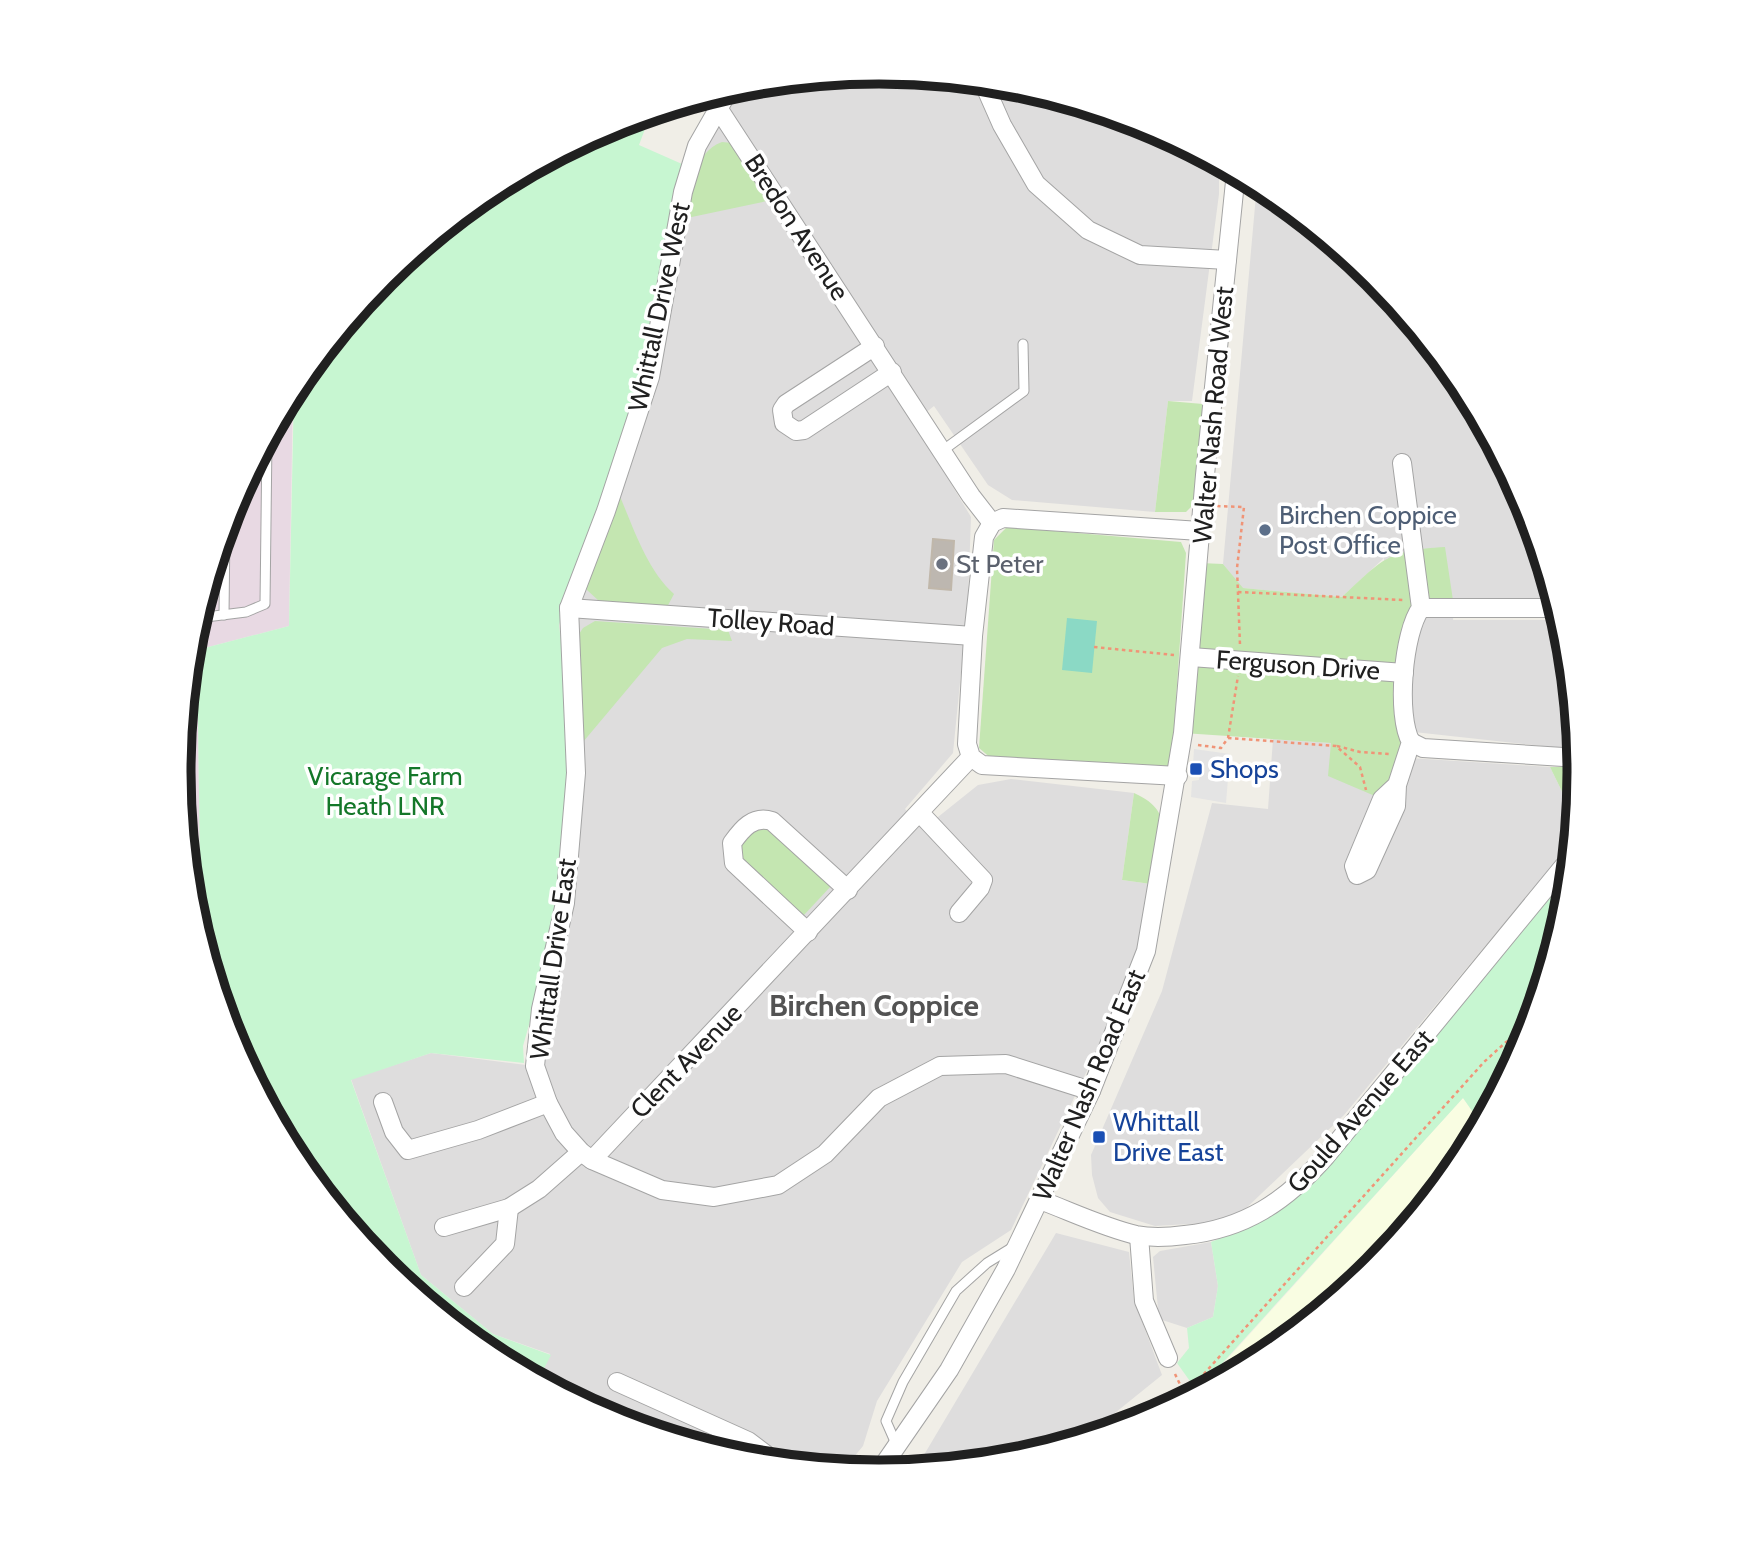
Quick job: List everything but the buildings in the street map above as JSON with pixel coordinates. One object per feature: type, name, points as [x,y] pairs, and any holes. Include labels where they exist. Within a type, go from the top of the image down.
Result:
[{"type":"street","points":[[989,93],[1002,125],[1036,184],[1088,230],[1140,255],[1227,260]]},
{"type":"street","name":"Whittall Drive West","points":[[569,608],[606,511],[650,377],[683,192],[697,146],[721,103]]},
{"type":"street","name":"Bredon Avenue","points":[[718,108],[992,523]]},
{"type":"street","name":"Walter Nash Road West","points":[[1191,657],[1202,505],[1235,183]]},
{"type":"street","points":[[875,346],[786,404],[782,410],[784,423],[789,429],[804,430],[892,372]]},
{"type":"street","points":[[1402,463],[1420,605],[1412,620],[1404,673],[1405,731],[1411,742],[1423,748],[1568,757]]},
{"type":"street","points":[[1178,776],[982,765],[971,757],[967,744],[973,636],[984,537],[992,523],[1003,518],[1200,531]]},
{"type":"street","points":[[1420,605],[1548,608]]},
{"type":"street","name":"Tolley Road","points":[[569,608],[973,636]]},
{"type":"street","name":"Whittall Drive East","points":[[569,608],[576,773],[565,903],[541,1009],[535,1066],[548,1103],[564,1133],[586,1156],[662,1190],[714,1196],[778,1185],[825,1154],[879,1098],[940,1066],[1006,1064],[1091,1091]]},
{"type":"street","name":"Ferguson Drive","points":[[1191,657],[1404,673]]},
{"type":"street","name":"Walter Nash Road East","points":[[887,1461],[949,1370],[1040,1200],[1091,1091],[1146,951],[1178,776],[1191,657]]},
{"type":"street","points":[[1397,785],[1382,799],[1354,866],[1357,875],[1367,870],[1396,807],[1397,785],[1411,742]]},
{"type":"street","name":"Clent Avenue","points":[[444,1227],[509,1208],[586,1156],[808,932],[971,757]]},
{"type":"street","points":[[920,813],[983,880],[980,888],[959,912]]},
{"type":"street","points":[[808,932],[734,863],[732,844],[740,832],[751,822],[762,818],[772,821],[848,890]]},
{"type":"street","name":"Gould Avenue East","points":[[1040,1200],[1139,1236],[1175,1236],[1228,1227],[1265,1211],[1305,1180],[1562,870]]},
{"type":"street","points":[[383,1102],[394,1132],[408,1150],[478,1130],[548,1103]]},
{"type":"street","points":[[464,1287],[505,1244],[509,1208]]},
{"type":"street","points":[[1139,1236],[1144,1301],[1168,1358]]},
{"type":"street","points":[[617,1382],[748,1441],[760,1450]]},
{"type":"lane","points":[[942,451],[1024,391],[1023,344]]},
{"type":"lane","points":[[210,617],[256,610],[265,604],[267,461]]},
{"type":"lane","points":[[224,615],[225,562]]},
{"type":"lane","points":[[897,1446],[886,1421],[903,1382],[956,1291],[988,1263],[1018,1243]]},
{"type":"path","points":[[1195,745],[1221,748],[1228,738],[1241,661],[1237,568],[1244,507],[1202,505]]},
{"type":"path","points":[[1238,592],[1420,605]]},
{"type":"path","points":[[1094,647],[1191,657]]},
{"type":"path","points":[[1228,738],[1336,746],[1360,752],[1388,754],[1396,759]]},
{"type":"path","points":[[1336,746],[1360,767],[1370,804],[1378,811]]},
{"type":"path","points":[[1199,1383],[1483,1062],[1516,1037]]},
{"type":"path","points":[[1168,1358],[1183,1391]]},
{"type":"shaded area","points":[[835,85],[925,85],[970,90],[1058,107],[1101,121],[1143,136],[1219,173],[1219,194],[1192,401],[1168,401],[1155,512],[1012,500],[988,485],[934,406],[914,422],[971,517],[968,602],[953,753],[905,809],[923,829],[978,785],[1011,779],[1134,793],[1122,880],[1151,884],[1142,949],[1126,989],[1011,1230],[962,1262],[877,1401],[863,1446],[853,1458],[846,1460],[790,1455],[773,1446],[768,1452],[702,1438],[617,1409],[542,1372],[550,1354],[493,1334],[421,1275],[351,1079],[431,1053],[534,1066],[569,608],[683,192],[718,108],[715,104],[746,97]]},
{"type":"shaded area","points":[[1256,196],[1334,255],[1398,319],[1452,390],[1497,468],[1532,551],[1547,601],[1454,607],[1453,620],[1551,620],[1563,683],[1567,749],[1414,732],[1410,758],[1550,767],[1567,802],[1564,850],[1344,1115],[1240,1214],[1207,1223],[1155,1226],[1110,1212],[1098,1198],[1092,1175],[1091,1155],[1162,991],[1212,803],[1268,809],[1273,739],[1332,743],[1382,799],[1396,807],[1384,558],[1342,597],[1242,588],[1223,564]]},
{"type":"shaded area","points":[[293,414],[289,626],[203,648],[215,594],[244,509]]},
{"type":"shaded area","points":[[197,681],[200,880],[191,772]]},
{"type":"shaded area","points":[[1194,749],[1230,754],[1226,803],[1191,797],[1192,781],[1199,780],[1200,766],[1193,765]]},
{"type":"shaded area","points":[[1463,1098],[1476,1117],[1426,1192],[1398,1226],[1334,1290],[1299,1319],[1263,1345],[1213,1375]]},
{"type":"shaded area","points":[[1056,1233],[1129,1252],[1134,1300],[1162,1375],[1101,1424],[1014,1448],[921,1460]]},
{"type":"shaded area","points":[[1211,1242],[1218,1286],[1213,1317],[1187,1328],[1159,1319],[1153,1257],[1160,1251]]},
{"type":"green space","name":"Vicarage Farm Heath LNR","points":[[646,126],[639,145],[682,164],[675,228],[650,377],[578,558],[559,625],[570,713],[568,833],[547,961],[523,1046],[524,1063],[431,1053],[351,1080],[421,1275],[493,1334],[551,1355],[542,1372],[461,1319],[393,1259],[362,1226],[334,1192],[284,1117],[244,1036],[228,994],[215,951],[200,880],[197,681],[203,648],[289,626],[293,413],[334,353],[393,286],[461,226],[536,176],[575,155]]},
{"type":"green space","points":[[722,142],[732,143],[772,200],[687,218],[699,163],[712,147]]},
{"type":"green space","points":[[1168,401],[1203,404],[1195,503],[1186,512],[1155,512]]},
{"type":"green space","points":[[618,492],[648,560],[674,594],[666,609],[599,601],[587,590],[586,578]]},
{"type":"green space","points":[[1007,527],[1181,542],[1186,553],[1172,758],[1168,766],[1158,768],[993,760],[979,748],[994,540]]},
{"type":"green space","points":[[1445,547],[1454,607],[1412,619],[1411,742],[1382,799],[1328,776],[1331,743],[1183,733],[1200,563],[1223,564],[1243,588],[1342,597],[1387,559],[1410,551]]},
{"type":"green space","points":[[1067,618],[1097,621],[1092,673],[1062,670]]},
{"type":"green space","points":[[595,621],[728,630],[732,641],[687,639],[662,648],[583,742],[577,637],[583,628]]},
{"type":"green space","points":[[1550,767],[1568,767],[1567,802]]},
{"type":"green space","points":[[1134,793],[1148,801],[1162,820],[1161,843],[1151,884],[1122,880]]},
{"type":"green space","points":[[769,827],[832,885],[804,915],[739,857],[738,846],[755,828]]},
{"type":"green space","points":[[1560,879],[1545,951],[1532,994],[1516,1036],[1476,1117],[1463,1098],[1210,1376],[1193,1386],[1177,1363],[1189,1348],[1187,1328],[1213,1317],[1218,1286],[1211,1242],[1243,1229],[1296,1195]]},
{"type":"place","name":"Birchen Coppice Post Office","points":[[1265,530]]},
{"type":"place","name":"St Peter","points":[[942,564]]},
{"type":"place","name":"Shops","points":[[1196,769]]},
{"type":"place","name":"Whittall Drive East","points":[[1099,1137]]},
{"type":"district","name":"Birchen Coppice","points":[[874,1005]]}]
